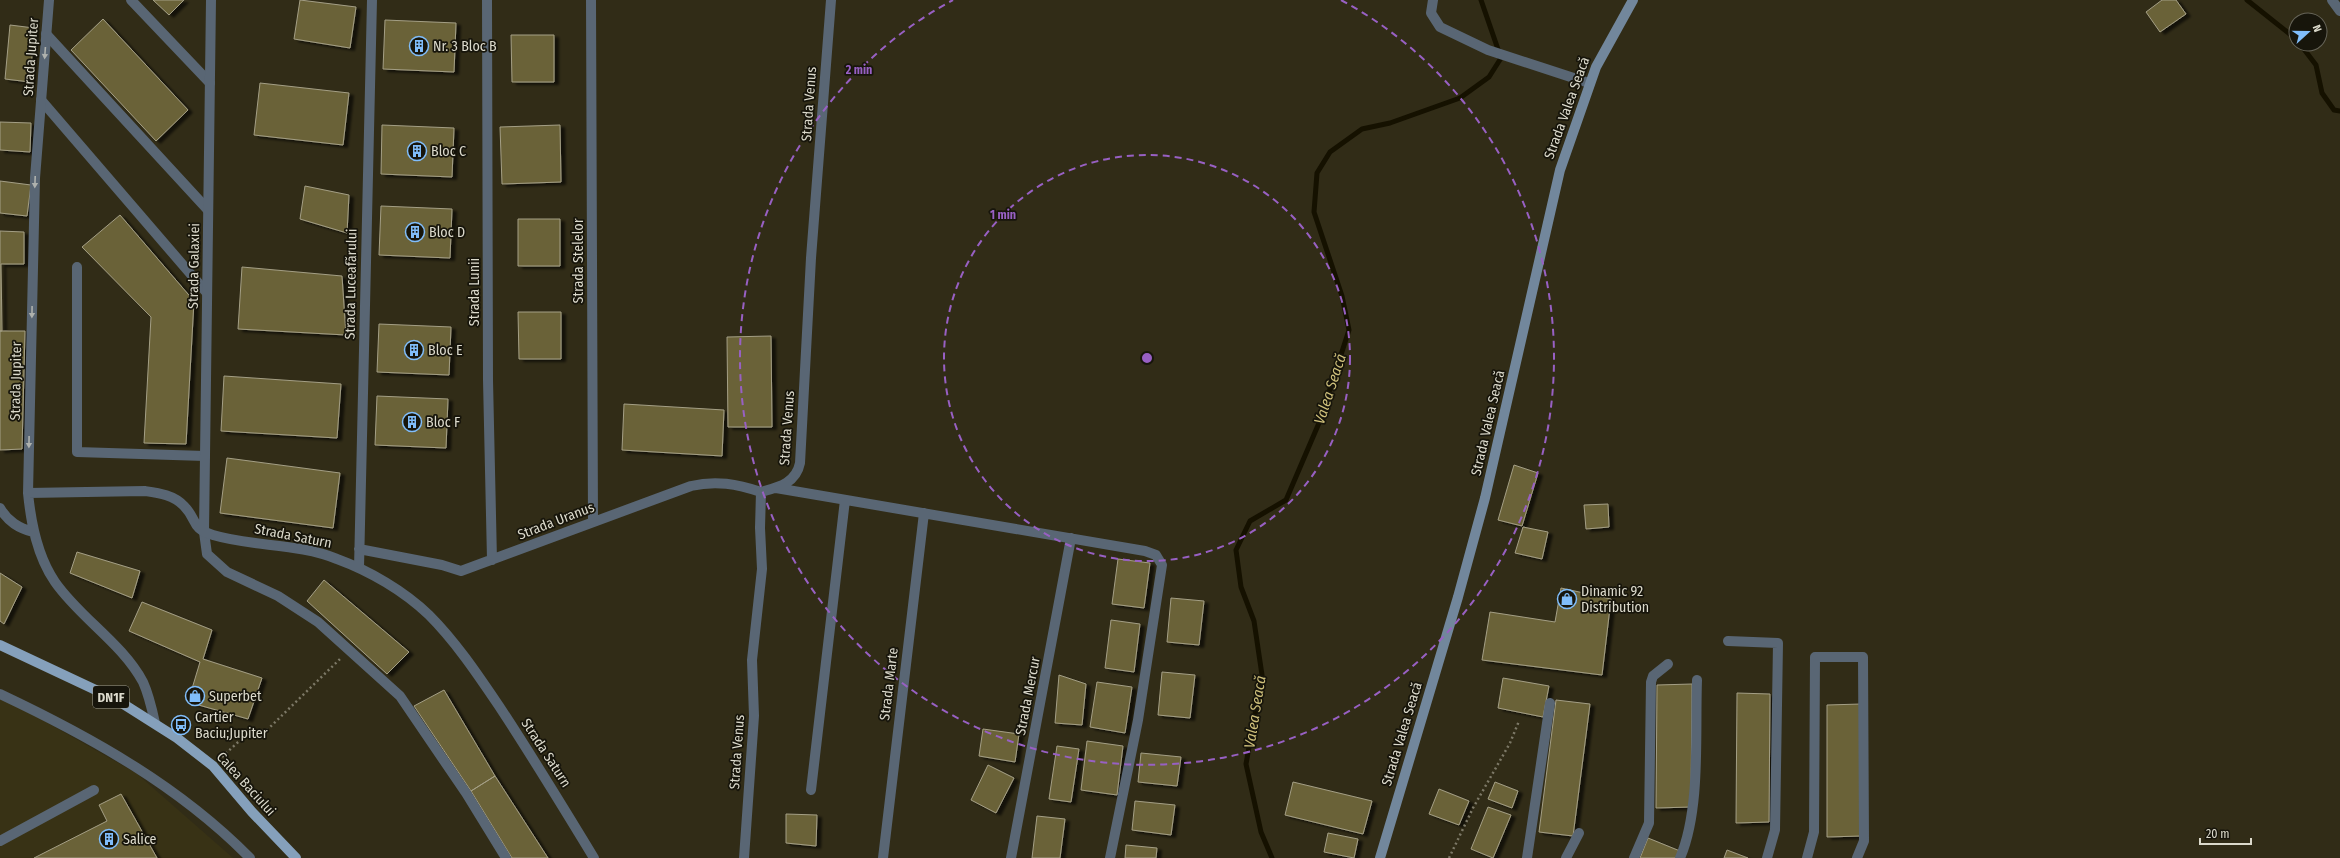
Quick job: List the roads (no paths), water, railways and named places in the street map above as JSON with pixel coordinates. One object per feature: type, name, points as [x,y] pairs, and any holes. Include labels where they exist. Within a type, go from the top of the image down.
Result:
[{"type":"main road","name":"Strada Valea Seacă","points":[[1380,858],[1458,597],[1481,513],[1560,170],[1589,83],[1617,25],[1633,0]]},
{"type":"main road","name":"Calea Baciului","points":[[0,646],[117,700],[155,723],[213,766],[252,812],[296,858]]},
{"type":"street","name":"Strada Jupiter","points":[[49,0],[35,178],[28,492],[33,532],[56,582],[134,669],[143,683],[155,723]]},
{"type":"street","points":[[131,0],[210,83]]},
{"type":"street","name":"Strada Galaxiei","points":[[211,0],[204,532],[207,554],[227,572],[278,596],[318,622],[400,696],[426,731],[506,858]]},
{"type":"street","name":"Strada Luceafărului","points":[[359,568],[372,0]]},
{"type":"street","name":"Strada Lunii","points":[[487,0],[488,380],[492,560]]},
{"type":"street","name":"Strada Stelelor","points":[[591,0],[593,522]]},
{"type":"street","name":"Strada Venus","points":[[744,858],[754,716],[752,660],[762,568],[760,528],[761,492],[786,484],[796,475],[800,463],[811,258],[831,0]]},
{"type":"street","points":[[1433,0],[1431,13],[1440,27],[1510,59],[1589,83]]},
{"type":"street","points":[[2332,0],[2340,11]]},
{"type":"street","points":[[46,34],[208,210]]},
{"type":"street","points":[[42,100],[207,292]]},
{"type":"street","points":[[77,267],[77,452],[206,456]]},
{"type":"street","name":"Strada Uranus","points":[[359,549],[442,565],[461,571],[691,486],[707,482],[740,485],[761,492]]},
{"type":"street","points":[[776,488],[1145,551],[1156,555],[1162,565],[1138,720],[1110,858]]},
{"type":"street","points":[[28,492],[145,491],[162,493],[177,500],[185,506],[196,527],[204,532]]},
{"type":"street","points":[[811,790],[845,500]]},
{"type":"street","points":[[0,508],[14,525],[33,532]]},
{"type":"street","name":"Strada Marte","points":[[883,858],[924,513]]},
{"type":"street","name":"Strada Saturn","points":[[204,532],[230,540],[307,550],[336,558],[359,568],[408,599],[429,615],[470,665],[531,753],[594,858]]},
{"type":"street","name":"Strada Mercur","points":[[1011,858],[1071,538]]},
{"type":"street","points":[[1728,641],[1778,643],[1775,830],[1766,858]]},
{"type":"street","points":[[1806,858],[1814,832],[1815,657],[1863,657],[1864,841],[1857,858]]},
{"type":"street","points":[[1634,858],[1649,823],[1651,682],[1653,676],[1668,664]]},
{"type":"street","points":[[1680,858],[1687,841],[1693,816],[1697,680]]},
{"type":"street","points":[[0,694],[48,717],[159,780],[228,835],[250,858]]},
{"type":"street","points":[[1527,858],[1550,703]]},
{"type":"street","points":[[0,841],[94,790]]},
{"type":"street","points":[[1566,858],[1579,833]]},
{"type":"waterway","name":"Valea Seacă","points":[[1272,858],[1261,832],[1246,764],[1262,675],[1254,621],[1241,587],[1236,550],[1250,521],[1286,500],[1319,423],[1349,330],[1342,296],[1314,212],[1317,173],[1330,152],[1362,129],[1390,123],[1460,98],[1489,77],[1501,58],[1481,0]]},
{"type":"waterway","name":"Valea Seacă","points":[[2247,0],[2288,33]]},
{"type":"waterway","name":"Valea Seacă","points":[[2306,52],[2316,65],[2322,93],[2334,110],[2340,111]]},
{"type":"place","name":"Nr. 3 Bloc B","points":[[419,46]]},
{"type":"place","name":"Bloc C","points":[[417,151]]},
{"type":"place","name":"Bloc D","points":[[415,232]]},
{"type":"place","name":"Bloc E","points":[[414,350]]},
{"type":"place","name":"Bloc F","points":[[412,422]]},
{"type":"place","name":"Dinamic 92 Distribution","points":[[1567,599]]},
{"type":"place","name":"Superbet","points":[[195,696]]},
{"type":"place","name":"Cartier Baciu;Jupiter","points":[[181,725]]},
{"type":"place","name":"Salice","points":[[109,839]]}]
